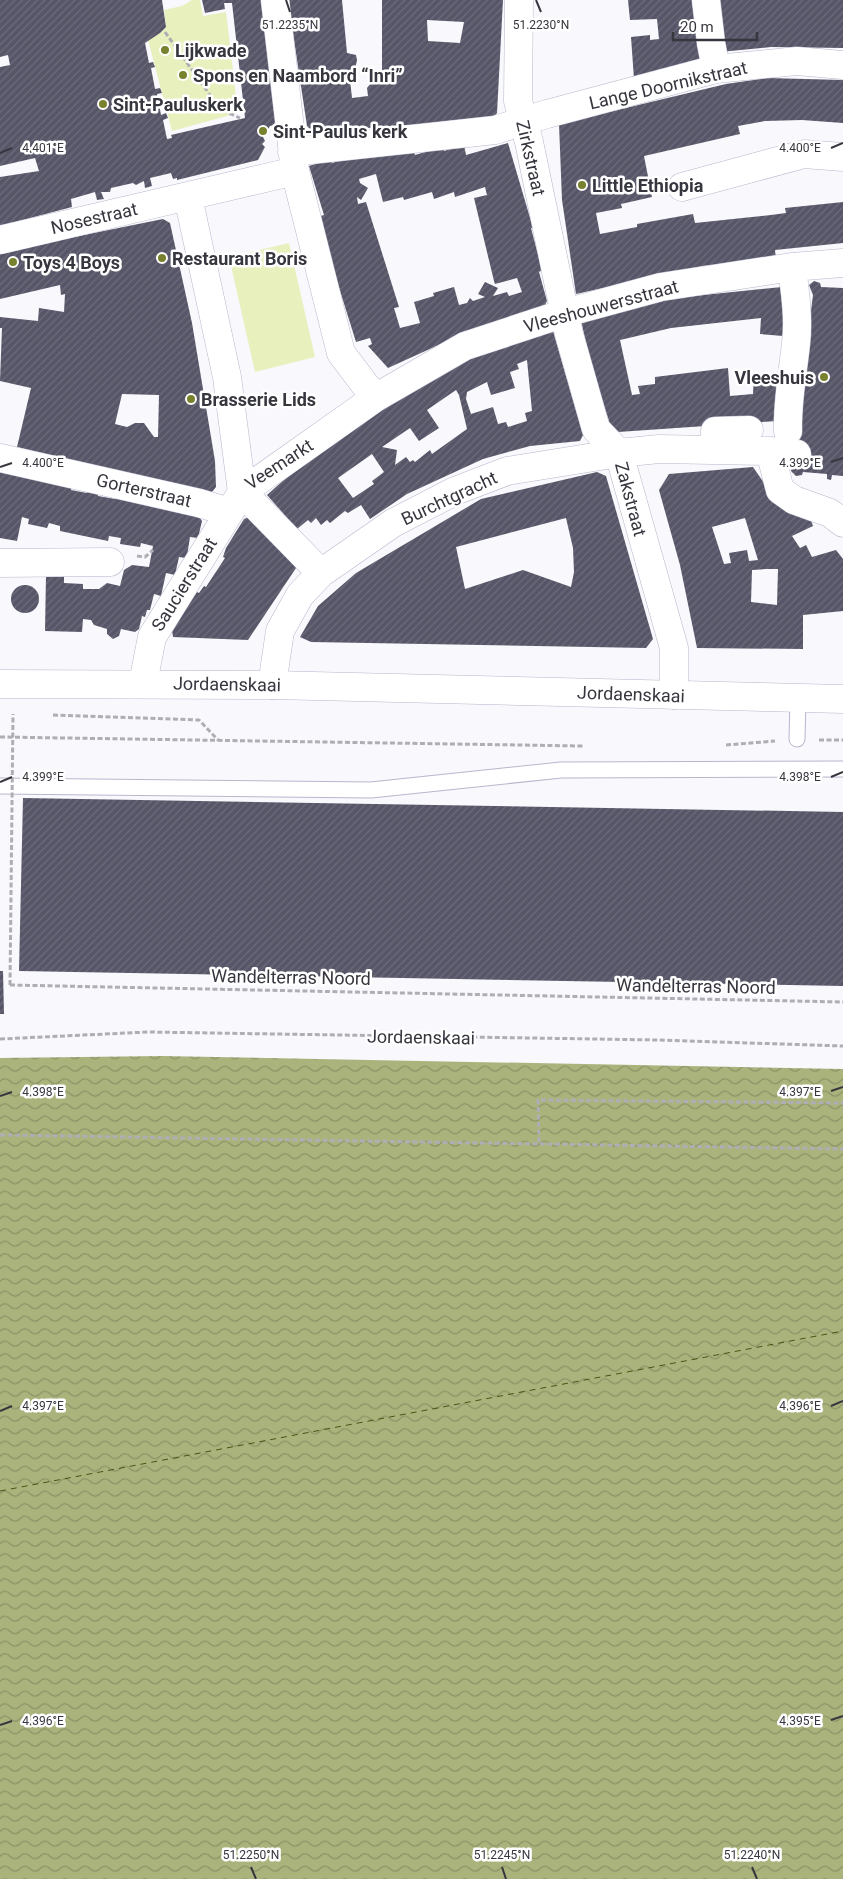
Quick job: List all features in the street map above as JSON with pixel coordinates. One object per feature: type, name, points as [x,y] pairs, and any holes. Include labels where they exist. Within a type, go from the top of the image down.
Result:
[{"type":"street","points":[[275,0],[293,162],[341,353],[375,398]]},
{"type":"street","name":"Zirkstraat","points":[[519,0],[518,101],[524,121],[565,313]]},
{"type":"street","points":[[706,0],[710,43],[716,69]]},
{"type":"street","name":"Lange Doornikstraat","points":[[293,162],[495,130],[716,69],[797,61],[843,65]]},
{"type":"street","points":[[682,186],[804,154],[843,157]]},
{"type":"street","points":[[188,197],[293,162]]},
{"type":"street","name":"Nosestraat","points":[[0,240],[188,197]]},
{"type":"street","name":"Veemarkt","points":[[188,197],[227,378],[235,502]]},
{"type":"street","name":"Vleeshouwersstraat","points":[[375,398],[465,346],[565,313],[661,287],[792,267],[843,263]]},
{"type":"street","points":[[792,267],[798,310],[780,490],[794,500],[830,513],[843,523]]},
{"type":"street","name":"Zakstraat","points":[[565,313],[596,429],[619,452],[674,648],[674,695]]},
{"type":"street","name":"Veemarkt","points":[[235,502],[375,398]]},
{"type":"street","points":[[716,450],[715,431],[749,430]]},
{"type":"street","name":"Burchtgracht","points":[[272,684],[280,631],[300,595],[321,573],[393,523],[455,491],[507,471],[619,452],[659,449],[716,450],[785,446]]},
{"type":"street","name":"Gorterstraat","points":[[0,458],[199,502],[235,502]]},
{"type":"street","points":[[235,502],[321,573]]},
{"type":"street","name":"Saucierstraat","points":[[143,683],[152,637],[235,502]]},
{"type":"street","points":[[0,563],[110,562]]},
{"type":"street","name":"Jordaenskaai","points":[[0,684],[272,684],[843,699]]},
{"type":"lane","points":[[797,739],[798,699]]},
{"type":"lane","points":[[0,786],[372,790],[561,770],[843,769]]},
{"type":"path","points":[[165,32],[220,109],[240,118]]},
{"type":"path","name":"Wandelterras Noord","points":[[13,714],[10,985],[843,1002]]},
{"type":"path","points":[[67,715],[199,720],[218,740]]},
{"type":"path","points":[[0,737],[586,746]]},
{"type":"path","points":[[720,746],[797,739]]},
{"type":"path","name":"Jordaenskaai","points":[[0,1039],[148,1032],[658,1040],[843,1046]]},
{"type":"path","points":[[539,1142],[538,1100],[843,1103]]},
{"type":"path","points":[[0,1135],[539,1142],[843,1149]]},
{"type":"shaded area","points":[[192,0],[200,0],[203,16],[226,12],[238,113],[172,131],[148,40],[166,27],[164,10],[182,6]]},
{"type":"shaded area","points":[[289,243],[315,357],[255,372],[229,257]]},
{"type":"water","points":[[162,1056],[843,1069],[843,1879],[0,1879],[0,1058]]},
{"type":"building","points":[[0,0],[162,0],[166,27],[145,43],[149,63],[153,62],[155,67],[151,68],[155,89],[160,88],[162,93],[157,94],[161,115],[166,113],[168,118],[163,120],[167,139],[172,138],[171,135],[245,118],[232,3],[224,3],[225,9],[205,13],[202,0],[262,0],[277,122],[275,125],[270,126],[263,137],[265,141],[262,144],[265,147],[258,160],[177,180],[177,178],[173,179],[171,173],[150,178],[152,186],[145,188],[144,181],[136,185],[133,183],[111,188],[110,192],[101,192],[104,199],[97,200],[95,192],[71,199],[72,207],[0,226],[0,177],[39,171],[35,158],[0,166],[0,67],[10,65],[8,55],[0,57]]},
{"type":"building","points":[[288,0],[342,0],[347,53],[356,55],[357,60],[355,70],[349,71],[352,98],[368,96],[367,88],[372,82],[386,83],[385,72],[382,72],[382,0],[503,0],[497,113],[491,119],[313,132],[307,126]],"holes":[[[427,20],[464,22],[460,43],[428,41]]]},
{"type":"building","points":[[628,0],[699,0],[704,58],[634,79],[631,37],[650,35],[650,40],[659,39],[657,19],[630,20]]},
{"type":"building","points":[[717,0],[843,0],[843,48],[771,47],[720,52]]},
{"type":"building","points":[[767,78],[843,80],[843,123],[802,120],[765,121],[738,126],[740,134],[644,156],[652,197],[621,204],[622,208],[596,213],[600,234],[637,227],[637,224],[693,214],[695,223],[786,213],[785,208],[843,202],[843,243],[775,250],[776,259],[702,266],[576,294],[562,200],[559,124],[726,84]]},
{"type":"building","points":[[508,143],[533,228],[531,228],[542,270],[539,272],[547,301],[543,309],[467,332],[388,368],[368,346],[372,344],[370,338],[356,342],[317,217],[324,215],[309,166],[331,159],[332,163],[371,152],[413,149],[415,155],[443,147],[444,151],[464,145],[466,155]],"holes":[[[376,174],[383,202],[403,197],[404,200],[432,192],[434,199],[454,192],[455,197],[485,187],[487,195],[474,198],[495,284],[517,278],[522,292],[509,296],[507,292],[493,296],[498,288],[485,282],[478,294],[485,297],[473,301],[470,298],[467,303],[459,305],[454,287],[433,293],[434,296],[414,302],[420,323],[400,328],[394,308],[399,307],[366,202],[358,204],[357,197],[361,200],[368,188],[360,183],[359,179]]]},
{"type":"building","points":[[163,219],[170,223],[192,323],[215,461],[216,487],[212,492],[192,491],[17,447],[31,388],[0,381],[2,328],[0,328],[0,317],[38,321],[39,308],[64,312],[65,294],[61,295],[60,285],[0,299],[0,252]],"holes":[[[122,394],[159,395],[158,437],[154,437],[144,423],[135,423],[127,427],[115,424]]]},
{"type":"building","name":"Vleeshuis","points":[[814,281],[820,283],[821,287],[843,288],[843,476],[832,475],[831,480],[827,479],[827,474],[803,472],[802,475],[796,476],[791,471],[798,440],[805,310],[811,311],[813,295],[809,285]]},
{"type":"building","points":[[782,287],[785,315],[783,336],[760,334],[761,318],[671,328],[620,340],[632,395],[640,394],[638,386],[655,384],[655,377],[728,368],[730,396],[753,394],[754,374],[779,377],[777,421],[618,432],[611,427],[591,366],[581,320],[665,299]]},
{"type":"building","points":[[548,328],[553,331],[583,435],[580,441],[530,446],[483,459],[407,494],[370,519],[361,505],[348,513],[345,511],[330,523],[327,520],[321,525],[316,518],[311,523],[308,520],[297,529],[267,495],[304,462],[451,362]],"holes":[[[527,360],[532,411],[525,413],[527,421],[508,427],[506,422],[498,424],[493,407],[471,414],[466,399],[467,392],[487,382],[491,395],[515,388],[510,372],[519,369],[517,364]],[[456,390],[459,395],[467,429],[432,454],[430,450],[415,462],[413,460],[410,462],[406,457],[395,465],[397,450],[382,447],[410,428],[419,441],[439,428],[427,410]],[[372,454],[384,472],[372,481],[374,484],[353,498],[338,478]]]},
{"type":"building","points":[[753,467],[775,499],[811,520],[813,526],[792,536],[800,548],[806,545],[812,557],[836,550],[843,559],[843,611],[803,615],[803,649],[697,648],[680,565],[659,490],[669,474]],"holes":[[[745,518],[758,560],[749,561],[747,550],[729,553],[731,563],[724,564],[712,527]],[[778,569],[777,605],[751,602],[752,570]]]},
{"type":"building","points":[[0,470],[72,486],[71,490],[98,493],[98,496],[115,499],[116,495],[196,512],[202,521],[198,538],[190,537],[187,556],[186,558],[179,557],[175,575],[166,573],[161,596],[154,594],[150,610],[147,610],[145,617],[142,616],[139,629],[135,632],[121,629],[119,636],[113,639],[107,634],[107,629],[94,625],[91,620],[83,619],[82,632],[45,631],[46,575],[64,576],[64,583],[83,584],[83,589],[99,589],[107,583],[120,586],[124,570],[132,565],[149,567],[153,546],[141,543],[140,547],[120,544],[121,538],[109,536],[108,541],[60,531],[60,526],[49,523],[47,528],[28,524],[29,519],[22,517],[17,541],[0,538]]},
{"type":"building","points":[[597,472],[606,476],[653,639],[646,648],[311,642],[300,637],[318,606],[356,573],[481,499]],"holes":[[[566,518],[573,548],[574,572],[571,587],[523,570],[465,589],[456,547]]]},
{"type":"building","points":[[249,517],[297,565],[296,568],[248,640],[173,637],[172,630],[197,592],[199,593],[204,586],[206,587],[225,558],[223,557],[226,548],[244,519]]},
{"type":"building","points":[[25,585],[35,589],[39,599],[35,609],[25,613],[15,609],[11,599],[15,589]]},
{"type":"building","points":[[23,798],[843,812],[843,986],[19,971]]},
{"type":"building","points":[[0,971],[3,971],[4,1014],[0,1014]]},
{"type":"ferry route","points":[[0,1491],[843,1331]]},
{"type":"place","name":"Lijkwade","points":[[165,50]]},
{"type":"place","name":"Spons en Naambord “Inri”","points":[[183,75]]},
{"type":"place","name":"Sint-Pauluskerk","points":[[103,104]]},
{"type":"place","name":"Sint-Paulus kerk","points":[[263,131]]},
{"type":"place","name":"Little Ethiopia","points":[[582,185]]},
{"type":"place","name":"Restaurant Boris","points":[[162,258]]},
{"type":"place","name":"Toys 4 Boys","points":[[13,262]]},
{"type":"place","name":"Vleeshuis","points":[[824,377]]},
{"type":"place","name":"Brasserie Lids","points":[[191,399]]}]
